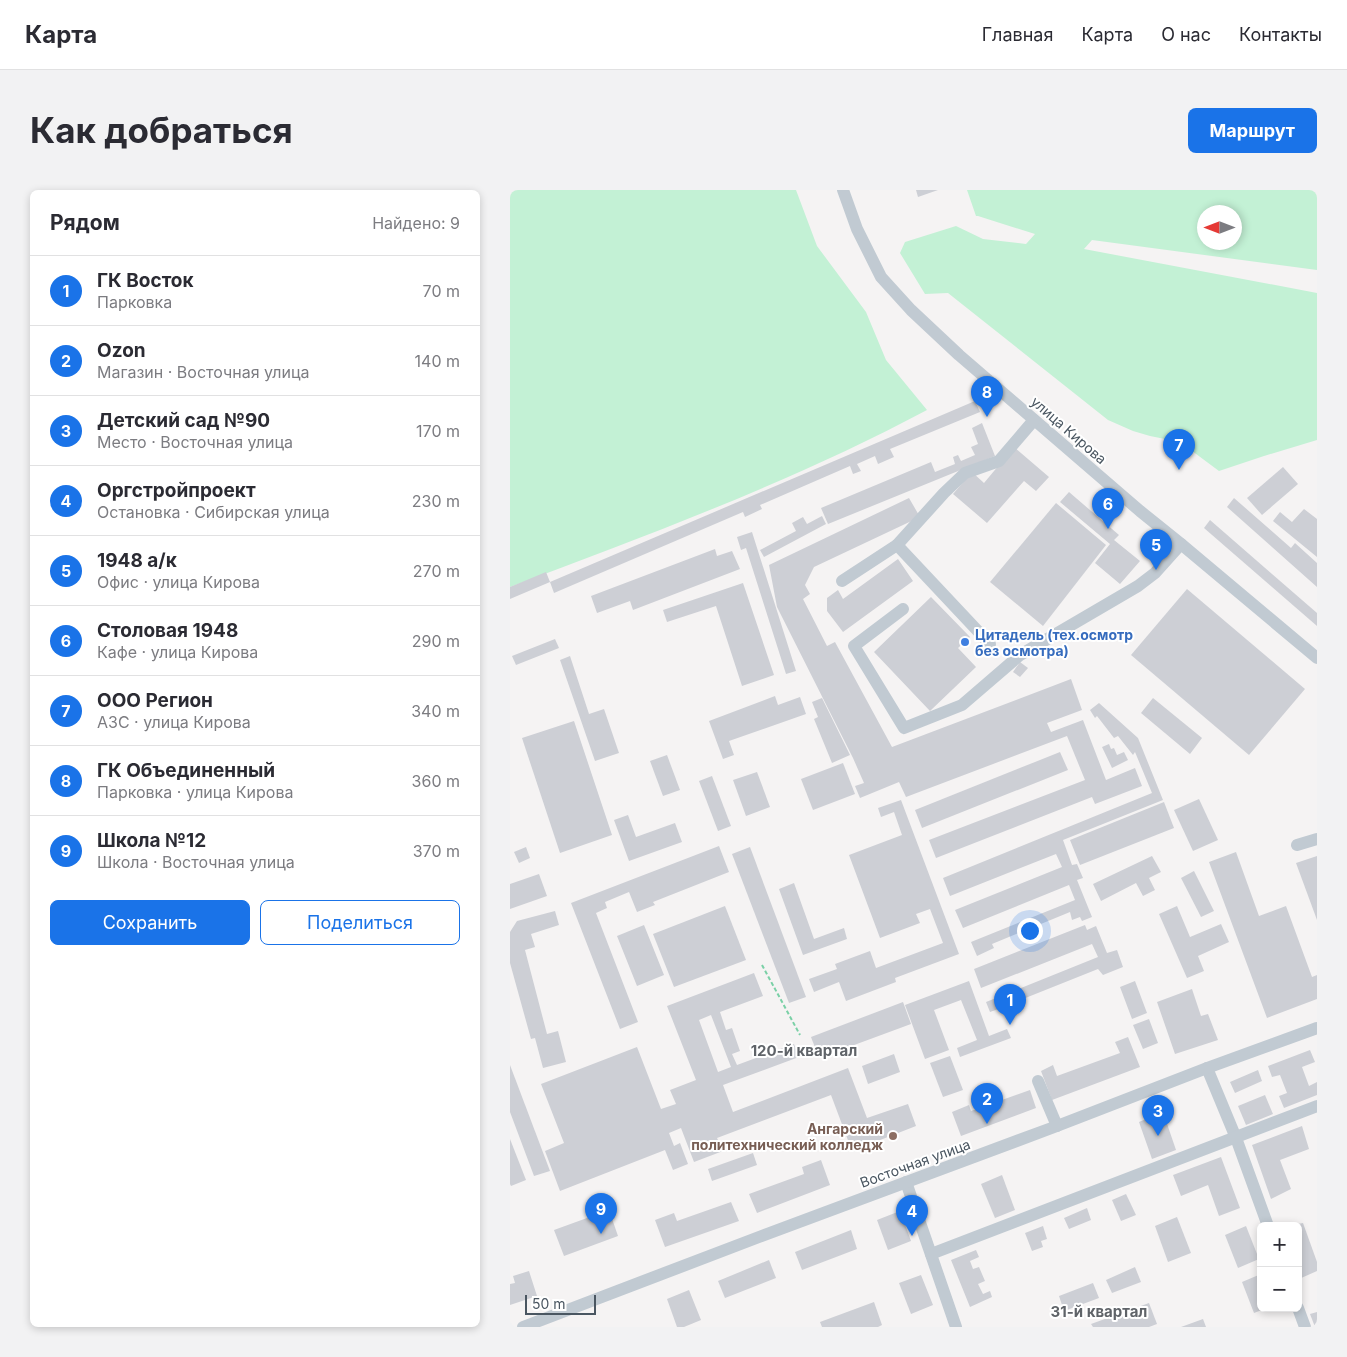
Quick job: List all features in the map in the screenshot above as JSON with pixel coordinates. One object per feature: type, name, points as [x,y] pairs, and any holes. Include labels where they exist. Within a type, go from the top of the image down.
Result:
[{"type":"street","name":"улица Кирова","points":[[843,190],[857,229],[881,276],[911,310],[959,355],[1140,511],[1317,658]]},
{"type":"street","points":[[842,581],[897,546],[944,493],[965,473],[999,461],[1034,420]]},
{"type":"street","points":[[903,609],[854,646],[904,728],[962,706],[1020,654],[1138,586],[1154,573],[1181,544]]},
{"type":"street","points":[[897,546],[990,644]]},
{"type":"street","points":[[1297,846],[1317,839]]},
{"type":"street","name":"Восточная улица","points":[[523,1327],[1317,1028]]},
{"type":"street","points":[[1207,1068],[1236,1138],[1267,1222]]},
{"type":"street","points":[[1038,1081],[1058,1126]]},
{"type":"street","points":[[931,1254],[1317,1106]]},
{"type":"street","points":[[906,1182],[956,1327]]},
{"type":"street","points":[[1299,1312],[1305,1327]]},
{"type":"path","points":[[762,965],[800,1035]]},
{"type":"green space","points":[[510,190],[796,190],[817,246],[866,312],[886,360],[927,410],[877,436],[774,483],[669,526],[510,587]]},
{"type":"green space","points":[[967,190],[1317,190],[1317,270],[1092,240],[1084,249],[1317,293],[1317,440],[1219,471],[1180,442],[1133,431],[1108,420],[948,293],[925,294],[900,253],[905,242],[956,226],[983,239],[1026,244],[1035,234],[976,216]]},
{"type":"building","points":[[916,190],[938,190],[918,197]]},
{"type":"building","points":[[975,401],[980,412],[890,449],[894,457],[878,464],[875,456],[857,464],[861,471],[853,474],[850,466],[760,505],[762,509],[745,517],[743,512],[554,593],[550,582]]},
{"type":"building","points":[[982,423],[995,456],[828,524],[821,508],[931,462],[935,472],[955,464],[953,457],[958,455],[961,461],[975,455],[971,447],[978,444],[972,428]]},
{"type":"building","points":[[1014,447],[1049,477],[1036,491],[1024,481],[987,523],[953,494],[972,472],[984,483]]},
{"type":"building","points":[[1283,467],[1298,484],[1262,515],[1247,498]]},
{"type":"building","points":[[1069,492],[1119,535],[1114,540],[1140,561],[1120,584],[1095,563],[1110,544],[1060,502]]},
{"type":"building","points":[[909,498],[920,517],[814,567],[805,585],[810,594],[803,599],[827,646],[835,642],[892,747],[1071,679],[1082,710],[1047,723],[1051,732],[1083,720],[1106,780],[1135,768],[1142,786],[1095,804],[1092,797],[936,858],[929,840],[1085,780],[1067,736],[906,797],[899,782],[860,798],[855,786],[864,783],[777,607],[769,565]]},
{"type":"building","points":[[1234,498],[1291,548],[1295,543],[1317,563],[1317,587],[1227,507]]},
{"type":"building","points":[[1056,503],[1106,545],[1043,626],[990,582]]},
{"type":"building","points":[[1304,509],[1317,519],[1317,557],[1273,521],[1280,512],[1292,522]]},
{"type":"building","points":[[822,516],[826,524],[764,557],[760,550],[796,531],[792,523],[803,517],[807,524]]},
{"type":"building","points":[[1210,520],[1317,613],[1317,626],[1204,528]]},
{"type":"building","points":[[752,532],[796,671],[786,674],[746,548],[741,550],[737,537]]},
{"type":"building","points":[[715,549],[717,556],[732,551],[740,569],[633,610],[630,601],[597,613],[591,596]]},
{"type":"building","points":[[898,559],[913,581],[843,632],[827,611],[827,598],[838,590],[843,599]]},
{"type":"building","points":[[546,572],[550,582],[510,599],[510,587]]},
{"type":"building","points":[[743,583],[774,675],[742,686],[716,606],[667,622],[663,610]]},
{"type":"building","points":[[1187,589],[1305,689],[1249,755],[1131,655]]},
{"type":"building","points":[[931,597],[970,637],[958,648],[976,667],[930,711],[874,652]]},
{"type":"building","points":[[555,639],[559,648],[516,665],[512,656]]},
{"type":"building","points":[[570,656],[589,714],[604,709],[619,753],[595,761],[560,660]]},
{"type":"building","points":[[1020,662],[1028,668],[1020,677],[1013,672]]},
{"type":"building","points":[[775,696],[778,705],[800,697],[806,714],[729,741],[734,755],[723,759],[709,721]]},
{"type":"building","points":[[822,698],[850,755],[832,763],[814,719],[818,717],[812,702]]},
{"type":"building","points":[[1153,698],[1202,738],[1190,754],[1141,713]]},
{"type":"building","points":[[1099,703],[1138,738],[1163,800],[1063,840],[1072,865],[1077,864],[1083,878],[1077,880],[1092,917],[1082,921],[1080,917],[1072,920],[1070,912],[992,944],[994,948],[977,956],[971,942],[1075,900],[1069,885],[963,928],[955,910],[1062,867],[1056,854],[950,896],[943,878],[1152,793],[1135,752],[1133,755],[1118,736],[1114,738],[1090,710]]},
{"type":"building","points":[[574,721],[612,835],[560,853],[522,738]]},
{"type":"building","points":[[1109,744],[1111,749],[1114,748],[1117,755],[1124,752],[1128,760],[1112,768],[1102,747]]},
{"type":"building","points":[[1060,752],[1068,770],[922,828],[915,810]]},
{"type":"building","points":[[667,755],[680,790],[663,796],[650,761]]},
{"type":"building","points":[[843,763],[855,794],[813,810],[801,779]]},
{"type":"building","points":[[757,772],[770,807],[746,816],[733,780]]},
{"type":"building","points":[[712,776],[731,826],[718,831],[699,781]]},
{"type":"building","points":[[1199,799],[1218,840],[1193,851],[1174,810]]},
{"type":"building","points":[[901,800],[959,954],[895,978],[896,982],[846,1001],[839,982],[814,992],[809,979],[837,969],[835,964],[870,951],[876,968],[943,943],[930,909],[916,914],[920,923],[880,938],[849,855],[902,835],[894,812],[881,817],[878,808]]},
{"type":"building","points":[[1164,802],[1174,828],[1080,865],[1070,840]]},
{"type":"building","points":[[628,815],[636,837],[675,823],[682,842],[629,861],[614,820]]},
{"type":"building","points":[[719,846],[729,872],[653,902],[655,905],[637,912],[629,892],[605,902],[607,908],[596,913],[638,1022],[620,1029],[571,903]]},
{"type":"building","points":[[526,847],[530,858],[519,863],[514,852]]},
{"type":"building","points":[[750,847],[806,997],[789,1003],[732,854]]},
{"type":"building","points":[[1236,852],[1259,916],[1286,906],[1312,977],[1317,975],[1317,999],[1267,1018],[1209,862]]},
{"type":"building","points":[[1152,856],[1161,872],[1149,878],[1155,890],[1143,896],[1136,883],[1101,901],[1093,884]]},
{"type":"building","points":[[1317,856],[1317,920],[1296,863]]},
{"type":"building","points":[[1194,871],[1214,911],[1201,917],[1181,878]]},
{"type":"building","points":[[539,874],[547,896],[510,909],[510,884]]},
{"type":"building","points":[[794,883],[814,939],[844,928],[847,939],[803,955],[779,889]]},
{"type":"building","points":[[725,906],[746,960],[674,987],[653,934]]},
{"type":"building","points":[[1177,906],[1190,937],[1221,924],[1229,942],[1198,956],[1204,971],[1187,978],[1159,914]]},
{"type":"building","points":[[555,911],[559,925],[531,934],[535,947],[525,950],[547,1034],[558,1031],[566,1062],[543,1068],[535,1038],[531,1039],[510,963],[510,932],[517,921]]},
{"type":"building","points":[[644,925],[664,975],[637,986],[617,936]]},
{"type":"building","points":[[1085,925],[1087,930],[1096,926],[1107,953],[1117,950],[1123,967],[1103,975],[1098,969],[1013,1003],[1017,1015],[1009,1018],[1004,1007],[990,1012],[986,1002],[1098,957],[1092,944],[981,988],[974,969]]},
{"type":"building","points":[[754,973],[763,996],[720,1012],[726,1030],[732,1028],[740,1051],[732,1054],[737,1065],[794,1044],[799,1057],[723,1085],[733,1112],[848,1068],[867,1118],[908,1104],[916,1126],[852,1151],[831,1095],[717,1138],[723,1151],[694,1162],[681,1128],[669,1133],[674,1146],[680,1143],[688,1164],[673,1170],[665,1150],[560,1191],[545,1151],[564,1143],[541,1084],[637,1047],[661,1109],[676,1104],[670,1090],[696,1080],[667,1006]],"holes":[[[711,1015],[731,1067],[718,1072],[699,1020]]]},
{"type":"building","points":[[969,981],[989,1036],[1007,1029],[1011,1038],[960,1057],[957,1048],[977,1040],[961,1000],[934,1010],[949,1050],[925,1059],[905,1005]]},
{"type":"building","points":[[1135,981],[1147,1013],[1132,1019],[1120,987]]},
{"type":"building","points":[[1192,989],[1201,1016],[1208,1014],[1218,1040],[1175,1054],[1157,1002]]},
{"type":"building","points":[[903,1002],[911,1024],[819,1058],[811,1037]]},
{"type":"building","points":[[1149,1019],[1158,1043],[1143,1049],[1133,1025]]},
{"type":"building","points":[[1128,1037],[1140,1067],[1052,1100],[1041,1071],[1053,1065],[1057,1076],[1120,1053],[1115,1042]]},
{"type":"building","points":[[1310,1050],[1315,1062],[1302,1067],[1309,1086],[1317,1082],[1317,1095],[1284,1108],[1279,1096],[1287,1093],[1280,1075],[1272,1077],[1268,1066]]},
{"type":"building","points":[[894,1054],[900,1072],[868,1084],[862,1066]]},
{"type":"building","points":[[950,1056],[963,1090],[943,1097],[930,1063]]},
{"type":"building","points":[[510,1065],[550,1171],[534,1176],[510,1112]]},
{"type":"building","points":[[1258,1070],[1262,1081],[1235,1093],[1230,1082]]},
{"type":"building","points":[[1030,1090],[1036,1108],[961,1136],[952,1112],[969,1105],[971,1111]]},
{"type":"building","points":[[1265,1095],[1273,1114],[1246,1125],[1238,1106]]},
{"type":"building","points":[[1163,1112],[1176,1150],[1152,1159],[1139,1122]]},
{"type":"building","points":[[1302,1126],[1309,1149],[1280,1160],[1291,1189],[1271,1199],[1252,1145]]},
{"type":"building","points":[[510,1139],[526,1180],[511,1186],[510,1184]]},
{"type":"building","points":[[753,1153],[757,1165],[712,1181],[708,1169]]},
{"type":"building","points":[[1221,1157],[1240,1208],[1219,1216],[1208,1185],[1181,1196],[1173,1175]]},
{"type":"building","points":[[821,1160],[830,1185],[757,1213],[749,1194],[804,1174],[802,1167]]},
{"type":"building","points":[[1002,1175],[1015,1210],[995,1218],[981,1184]]},
{"type":"building","points":[[1126,1194],[1136,1215],[1121,1221],[1112,1200]]},
{"type":"building","points":[[731,1202],[739,1221],[665,1247],[655,1220],[674,1213],[677,1221]]},
{"type":"building","points":[[1087,1208],[1091,1220],[1069,1229],[1064,1218]]},
{"type":"building","points":[[609,1210],[618,1236],[564,1256],[554,1230]]},
{"type":"building","points":[[900,1211],[911,1241],[888,1250],[877,1220]]},
{"type":"building","points":[[1177,1217],[1191,1253],[1168,1262],[1155,1226]]},
{"type":"building","points":[[1302,1223],[1317,1262],[1317,1271],[1302,1278],[1302,1267]]},
{"type":"building","points":[[1043,1226],[1047,1239],[1041,1241],[1043,1247],[1032,1251],[1025,1233]]},
{"type":"building","points":[[1246,1226],[1257,1254],[1257,1260],[1238,1268],[1225,1235]]},
{"type":"building","points":[[851,1230],[857,1249],[802,1270],[795,1252]]},
{"type":"building","points":[[976,1250],[979,1257],[970,1261],[973,1269],[979,1267],[985,1281],[978,1284],[983,1294],[990,1291],[992,1297],[970,1307],[951,1260]]},
{"type":"building","points":[[769,1260],[776,1278],[725,1298],[718,1281]]},
{"type":"building","points":[[1135,1267],[1141,1282],[1112,1293],[1106,1280]]},
{"type":"building","points":[[529,1271],[537,1296],[510,1305],[510,1284],[515,1283],[513,1276]]},
{"type":"building","points":[[921,1275],[933,1305],[911,1314],[899,1283]]},
{"type":"building","points":[[1257,1276],[1257,1312],[1254,1313],[1242,1282]]},
{"type":"building","points":[[1093,1283],[1099,1298],[1064,1311],[1059,1296]]},
{"type":"building","points":[[689,1290],[701,1320],[684,1327],[677,1327],[667,1299]]},
{"type":"building","points":[[874,1302],[882,1325],[878,1327],[822,1327],[820,1322]]},
{"type":"building","points":[[1149,1303],[1157,1324],[1149,1327],[1093,1327],[1091,1324]]},
{"type":"building","points":[[1317,1312],[1317,1327],[1315,1327],[1310,1314]]},
{"type":"building","points":[[1203,1319],[1206,1327],[1181,1327]]},
{"type":"place","name":"ГК Объединенный","points":[[987,417]]},
{"type":"place","name":"ООО Регион","points":[[1179,470]]},
{"type":"place","name":"Столовая 1948","points":[[1108,529]]},
{"type":"place","name":"1948 а/к","points":[[1156,570]]},
{"type":"place","name":"Цитадель (тех.осмотр без осмотра)","points":[[965,642]]},
{"type":"place","name":"ГК Восток","points":[[1010,1025]]},
{"type":"place","name":"Ozon","points":[[987,1124]]},
{"type":"place","name":"Ангарский политехнический колледж","points":[[893,1136]]},
{"type":"place","name":"Детский сад №90","points":[[1158,1136]]},
{"type":"place","name":"Школа №12","points":[[601,1234]]},
{"type":"place","name":"Оргстройпроект","points":[[912,1236]]},
{"type":"district","name":"120-й квартал","points":[[804,1050]]},
{"type":"district","name":"31-й квартал","points":[[1099,1311]]}]
